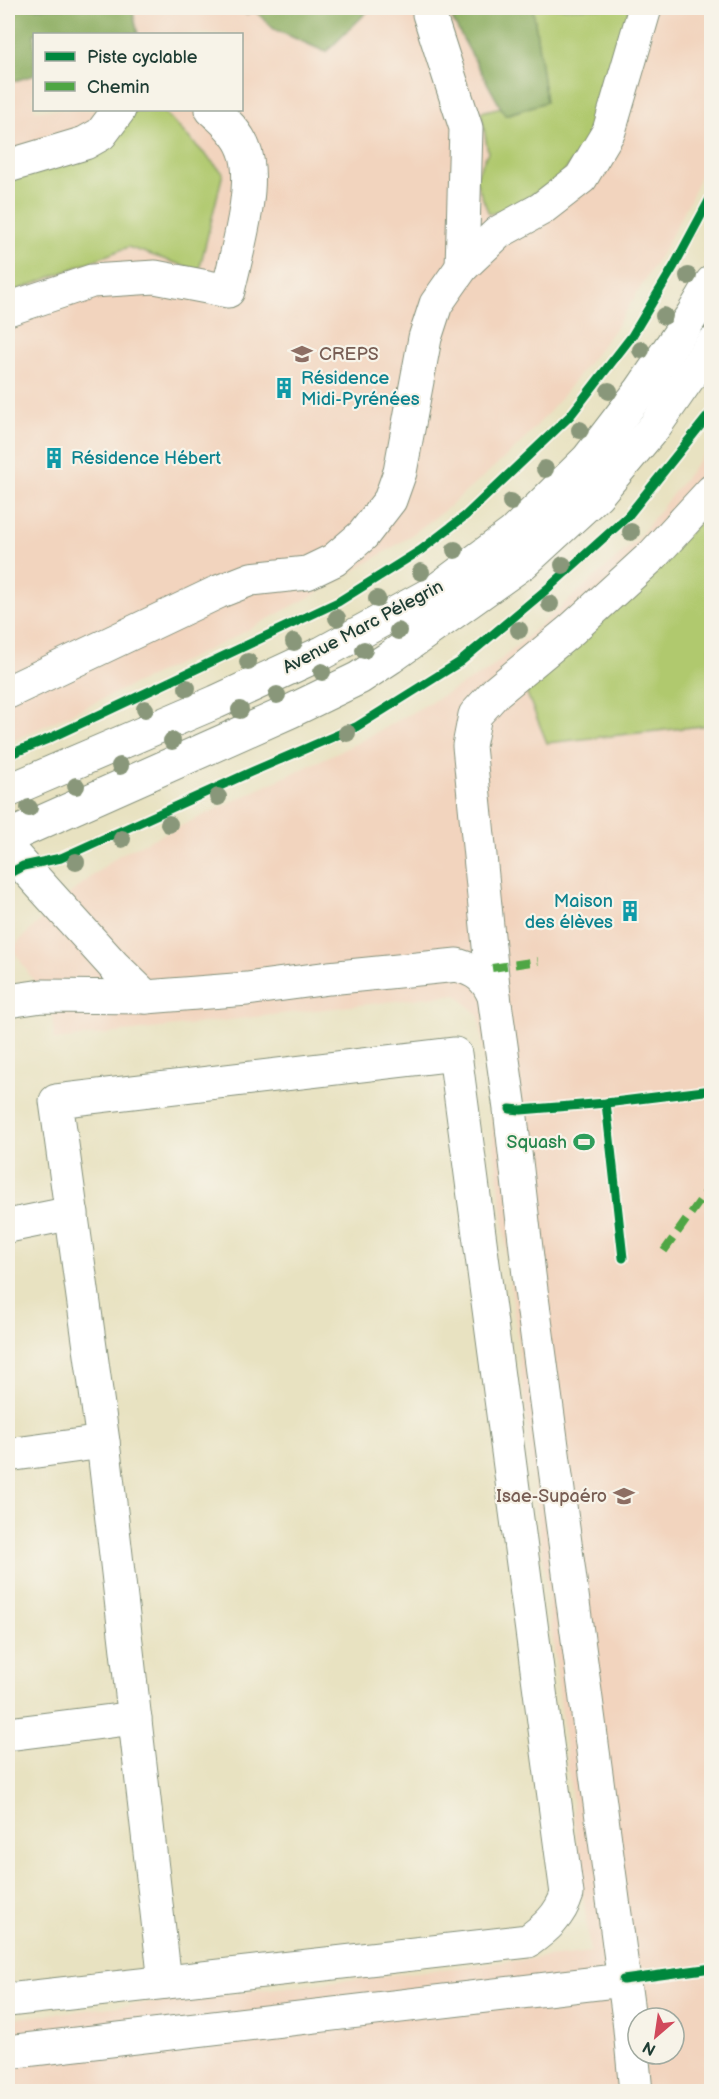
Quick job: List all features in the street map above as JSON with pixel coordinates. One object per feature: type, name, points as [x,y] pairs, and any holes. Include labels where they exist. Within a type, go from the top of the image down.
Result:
[{"type":"street","points":[[8,692],[218,592],[251,579],[307,573],[334,560],[363,536],[390,500],[400,472],[425,338],[436,304],[462,267],[499,232],[541,209],[581,178],[609,131],[645,8]]},
{"type":"street","points":[[429,14],[466,128],[462,267]]},
{"type":"street","points":[[8,166],[85,143],[101,134],[118,111]]},
{"type":"street","points":[[8,309],[92,281],[155,277],[228,291],[250,186],[245,150],[232,128],[213,111]]},
{"type":"street","name":"Avenue Marc Pélegrin","points":[[8,791],[216,702],[312,658],[434,592],[513,532],[588,459],[641,390],[693,314],[711,282]]},
{"type":"street","name":"Avenue Marc Pélegrin","points":[[8,837],[291,711],[359,678],[391,657],[523,563],[598,494],[655,426],[711,344]]},
{"type":"street","points":[[636,2091],[629,2019],[530,1286],[510,1109],[494,996],[469,746],[475,715],[496,692],[571,630],[653,555],[711,491]]},
{"type":"street","points":[[8,849],[113,965],[146,997]]},
{"type":"street","points":[[8,1001],[42,996],[146,997],[247,989],[457,965],[472,970],[488,983],[494,996]]},
{"type":"street","points":[[8,2000],[528,1941],[547,1926],[562,1908],[567,1894],[455,1054],[56,1101],[103,1442],[165,1982]]},
{"type":"street","points":[[8,1226],[72,1213]]},
{"type":"street","points":[[8,1455],[103,1442]]},
{"type":"street","points":[[8,1734],[135,1718]]},
{"type":"street","points":[[8,2052],[622,1980]]},
{"type":"shaded area","name":"CREPS","points":[[8,8],[712,8],[711,148],[692,196],[665,248],[614,330],[552,409],[519,445],[445,510],[406,539],[328,587],[231,639],[8,743]]},
{"type":"shaded area","name":"Isae-Supaéro","points":[[711,445],[711,2091],[8,2091],[8,2019],[590,1952],[479,1016],[456,994],[54,1040],[52,1009],[12,948],[58,903],[119,855],[357,743],[489,670],[636,541]]},
{"type":"green space","points":[[8,8],[132,8],[138,33],[33,33],[33,75],[8,83]]},
{"type":"green space","points":[[240,8],[371,8],[326,52],[274,29],[253,9],[247,15]]},
{"type":"green space","points":[[446,8],[533,8],[546,102],[505,115]]},
{"type":"green space","points":[[533,8],[630,8],[593,132],[561,177],[508,210],[489,214],[475,179],[488,152],[481,112],[501,107],[506,115],[546,102]]},
{"type":"green space","points":[[134,111],[163,111],[223,173],[199,271],[128,247],[8,294],[8,177],[99,149]]},
{"type":"green space","points":[[711,511],[711,725],[547,743],[525,689]]},
{"type":"marked path","points":[[492,968],[538,961]]},
{"type":"marked path","points":[[664,1251],[712,1184]]},
{"type":"cycle path","points":[[8,755],[48,739],[338,602],[421,550],[465,516],[570,416],[632,336],[674,266],[712,195]]},
{"type":"cycle path","points":[[8,874],[23,866],[61,858],[356,727],[460,662],[547,589],[628,516],[712,411]]},
{"type":"cycle path","points":[[510,1109],[606,1103],[712,1090]]},
{"type":"cycle path","points":[[606,1103],[623,1258]]},
{"type":"cycle path","points":[[623,1980],[712,1968]]},
{"type":"place","name":"CREPS","points":[[302,354]]},
{"type":"place","name":"Résidence Midi-Pyrénées","points":[[284,388]]},
{"type":"place","name":"Résidence Hébert","points":[[54,458]]},
{"type":"place","name":"Maison des élèves","points":[[630,911]]},
{"type":"place","name":"Squash","points":[[584,1142]]},
{"type":"place","name":"Isae-Supaéro","points":[[624,1496]]}]
